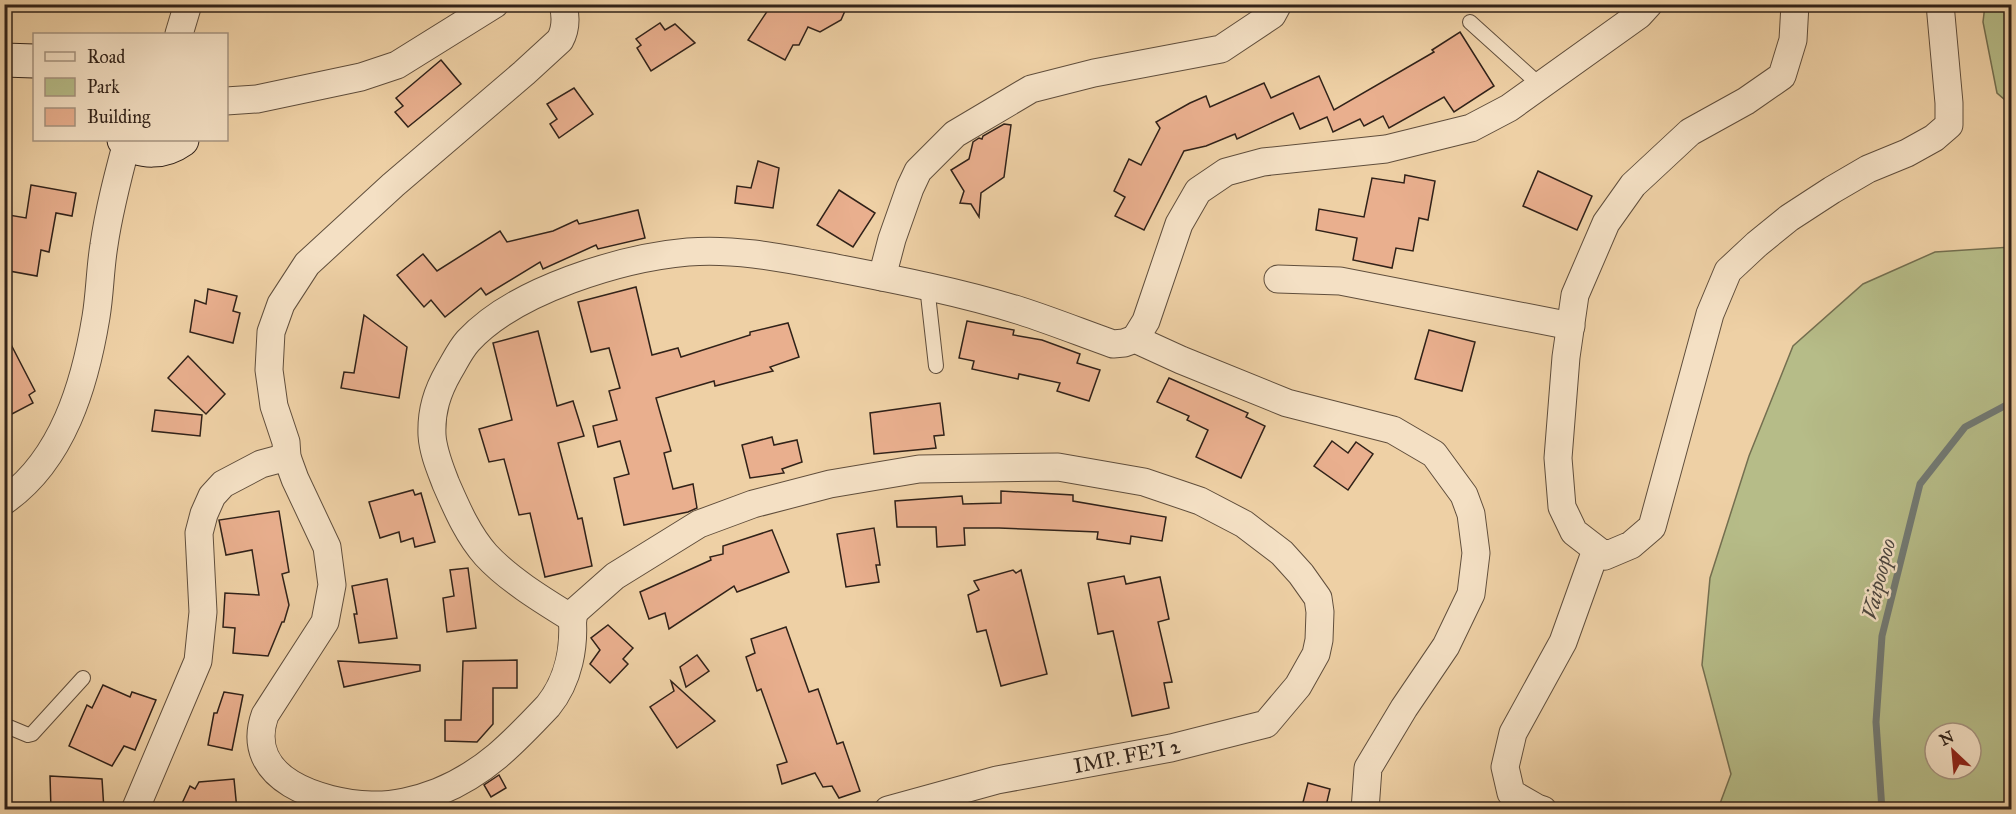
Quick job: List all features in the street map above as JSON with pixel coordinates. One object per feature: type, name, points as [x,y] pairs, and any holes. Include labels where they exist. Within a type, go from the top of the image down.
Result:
[{"type":"main road","points":[[4,60],[33,61]]},
{"type":"main road","points":[[125,141],[137,148],[159,150],[180,141]]},
{"type":"street","points":[[179,33],[188,4]]},
{"type":"street","points":[[228,101],[258,99],[361,77],[397,65],[495,4]]},
{"type":"street","points":[[563,4],[566,14],[564,33],[560,40],[350,224],[301,271],[281,304],[271,332],[269,370],[274,406],[286,441],[287,457],[295,479],[327,547],[332,585],[325,622],[269,707],[262,724],[261,742],[272,767],[292,785],[318,797],[372,806],[400,803],[428,795],[470,776],[509,748],[554,698],[566,672],[573,644],[573,619],[539,598],[486,556],[474,541],[460,515],[438,463],[432,436],[435,399],[443,382],[468,342],[496,317],[528,299],[573,279],[639,260],[688,252],[757,253],[927,286],[1020,311],[1113,344],[1124,343],[1135,339],[1146,321],[1179,224],[1198,191],[1226,172],[1263,162],[1386,149],[1471,128],[1509,108],[1541,86],[1639,15],[1649,4]]},
{"type":"street","points":[[882,277],[892,239],[918,171],[955,134],[1031,89],[1094,73],[1221,49],[1272,15],[1278,4]]},
{"type":"street","points":[[1795,4],[1793,40],[1782,76],[1746,101],[1690,132],[1634,185],[1606,223],[1575,295],[1566,357],[1558,458],[1562,507],[1574,532],[1605,556],[1631,545],[1652,527],[1710,314],[1728,271],[1789,218],[1868,169],[1908,153],[1949,126],[1940,4]]},
{"type":"street","points":[[4,501],[15,493],[46,459],[59,438],[77,399],[96,317],[104,245],[125,141]]},
{"type":"street","points":[[1278,279],[1340,281],[1570,326]]},
{"type":"street","points":[[1135,339],[1287,403],[1393,430],[1434,454],[1464,495],[1471,514],[1476,553],[1471,594],[1446,646],[1404,708],[1368,768],[1365,810]]},
{"type":"street","points":[[135,810],[198,661],[202,612],[199,533],[204,514],[213,496],[223,484],[261,464],[287,457]]},
{"type":"street","name":"IMP. FE'I 2","points":[[573,619],[572,614],[607,582],[690,528],[753,504],[830,484],[919,469],[1058,467],[1144,482],[1200,501],[1244,524],[1282,553],[1318,598],[1320,612],[1316,654],[1298,686],[1266,724],[1171,748],[997,780],[888,810]]},
{"type":"street","points":[[1544,810],[1511,793],[1505,768],[1513,733],[1563,642],[1596,549]]},
{"type":"lane","points":[[1470,22],[1541,86]]},
{"type":"lane","points":[[927,286],[936,366]]},
{"type":"lane","points":[[4,725],[28,735],[32,734],[83,678]]},
{"type":"green space","points":[[1985,5],[2011,5],[2011,105],[1997,93],[1983,22]]},
{"type":"green space","points":[[2011,247],[2011,809],[1718,809],[1731,774],[1702,665],[1710,578],[1749,456],[1793,346],[1863,284],[1935,252]]},
{"type":"building","points":[[772,4],[848,4],[841,20],[820,32],[808,27],[799,45],[793,45],[785,60],[748,40]]},
{"type":"building","points":[[660,23],[665,30],[675,24],[695,43],[651,71],[637,48],[641,45],[636,39]]},
{"type":"building","points":[[1460,32],[1494,86],[1454,112],[1444,97],[1389,128],[1383,116],[1364,126],[1360,119],[1333,132],[1327,117],[1300,129],[1293,113],[1237,139],[1235,134],[1206,146],[1184,151],[1144,230],[1115,216],[1125,197],[1114,191],[1129,159],[1141,165],[1160,128],[1156,122],[1190,103],[1206,96],[1210,107],[1264,83],[1271,98],[1319,76],[1334,110],[1434,52],[1432,50]]},
{"type":"building","points":[[441,60],[461,84],[408,127],[395,112],[403,106],[396,98]]},
{"type":"building","points":[[574,88],[593,114],[559,138],[550,124],[557,119],[547,104]]},
{"type":"building","points":[[1004,124],[1011,125],[1004,177],[981,193],[979,217],[971,204],[960,203],[964,191],[951,170],[969,159],[973,142],[979,138],[982,139],[983,136]]},
{"type":"building","points":[[758,161],[779,168],[773,208],[735,203],[737,186],[751,188]]},
{"type":"building","points":[[1538,171],[1592,196],[1577,230],[1523,206]]},
{"type":"building","points":[[1405,175],[1435,181],[1428,220],[1419,218],[1413,251],[1396,248],[1392,268],[1353,260],[1357,238],[1316,230],[1319,209],[1364,217],[1372,178],[1404,183]]},
{"type":"building","points":[[31,185],[76,193],[72,216],[56,213],[49,252],[41,250],[37,276],[4,270],[4,238],[9,215],[26,218]]},
{"type":"building","points":[[839,190],[875,213],[853,247],[817,225]]},
{"type":"building","points":[[638,210],[645,238],[598,249],[596,245],[543,269],[540,262],[486,295],[481,288],[445,317],[431,300],[424,307],[397,275],[423,254],[437,271],[500,231],[507,242],[553,231],[577,220],[579,224]]},
{"type":"building","points":[[636,287],[652,355],[678,348],[681,357],[750,335],[750,332],[788,323],[799,357],[770,367],[773,371],[715,386],[714,381],[656,398],[671,451],[664,453],[673,489],[693,484],[697,508],[688,512],[624,525],[614,478],[629,474],[620,441],[598,447],[593,426],[617,420],[609,391],[620,388],[609,348],[591,352],[578,302]]},
{"type":"building","points":[[208,289],[237,296],[233,311],[240,313],[233,343],[190,332],[195,300],[206,304]]},
{"type":"building","points":[[364,315],[407,347],[399,398],[341,388],[344,372],[354,373]]},
{"type":"building","points":[[967,321],[1014,330],[1013,335],[1042,340],[1080,354],[1077,363],[1100,370],[1089,401],[1057,391],[1060,383],[1019,374],[1018,379],[972,369],[974,361],[959,358]]},
{"type":"building","points":[[1429,330],[1475,342],[1462,391],[1415,379]]},
{"type":"building","points":[[4,331],[35,391],[29,395],[33,403],[10,415],[4,405]]},
{"type":"building","points":[[538,331],[557,406],[573,401],[584,436],[558,443],[578,519],[582,518],[592,566],[545,577],[530,513],[519,515],[504,459],[489,462],[479,429],[512,420],[493,343]]},
{"type":"building","points":[[188,356],[225,394],[206,414],[168,378]]},
{"type":"building","points":[[1169,378],[1248,413],[1246,417],[1265,426],[1241,478],[1196,457],[1208,430],[1187,420],[1189,416],[1157,402]]},
{"type":"building","points":[[940,403],[944,435],[934,436],[936,448],[874,454],[870,413]]},
{"type":"building","points":[[155,410],[202,415],[200,436],[152,431]]},
{"type":"building","points":[[772,437],[774,445],[797,440],[802,462],[782,469],[784,473],[750,478],[742,445]]},
{"type":"building","points":[[1332,441],[1348,453],[1356,442],[1373,454],[1348,490],[1314,466]]},
{"type":"building","points":[[413,490],[415,495],[421,493],[435,542],[415,547],[413,538],[401,542],[399,532],[380,538],[369,502]]},
{"type":"building","points":[[1001,491],[1073,495],[1073,501],[1166,517],[1162,541],[1131,536],[1130,544],[1097,539],[1098,532],[964,528],[965,545],[937,547],[936,527],[897,527],[895,501],[962,496],[963,504],[1001,503]]},
{"type":"building","points":[[279,511],[289,572],[282,574],[289,605],[284,622],[282,622],[268,656],[233,653],[235,628],[223,627],[225,593],[259,595],[252,550],[226,555],[219,520]]},
{"type":"building","points":[[874,528],[880,565],[876,565],[879,582],[846,587],[837,534]]},
{"type":"building","points":[[772,530],[789,572],[737,592],[734,586],[669,629],[665,613],[649,619],[640,592],[711,560],[710,557],[723,554],[723,546]]},
{"type":"building","points":[[468,568],[476,628],[447,632],[443,598],[454,596],[450,570]]},
{"type":"building","points":[[1013,570],[1016,573],[1021,570],[1047,674],[1001,686],[986,630],[977,632],[968,595],[979,590],[974,581]]},
{"type":"building","points":[[1124,576],[1126,584],[1160,577],[1169,619],[1158,622],[1172,682],[1164,683],[1169,708],[1132,716],[1113,631],[1098,634],[1088,583]]},
{"type":"building","points":[[387,579],[397,638],[359,643],[352,586]]},
{"type":"building","points":[[608,625],[633,648],[623,659],[628,664],[610,683],[590,664],[600,650],[591,638]]},
{"type":"building","points":[[786,627],[809,692],[818,689],[837,744],[843,742],[860,791],[839,798],[832,786],[823,787],[815,773],[782,784],[777,765],[787,762],[761,689],[757,691],[746,657],[755,653],[751,639]]},
{"type":"building","points":[[697,655],[709,671],[686,687],[680,667]]},
{"type":"building","points":[[517,660],[517,688],[493,688],[493,724],[477,742],[445,741],[445,720],[461,720],[463,661]]},
{"type":"building","points":[[338,661],[420,665],[420,671],[344,687]]},
{"type":"building","points":[[671,681],[715,721],[677,748],[650,707],[674,691]]},
{"type":"building","points":[[103,685],[130,697],[132,692],[156,700],[135,750],[124,746],[112,766],[69,746],[87,705],[92,708]]},
{"type":"building","points":[[224,692],[243,695],[232,750],[208,745],[214,713],[217,713]]},
{"type":"building","points":[[499,775],[506,788],[491,797],[484,785]]},
{"type":"building","points":[[50,776],[102,779],[104,810],[51,810]]},
{"type":"building","points":[[234,779],[237,810],[179,810],[190,786],[195,789],[199,782]]},
{"type":"building","points":[[1308,783],[1330,789],[1325,810],[1301,810]]},
{"type":"waterway","name":"Vaipoopoo","points":[[1882,810],[1876,722],[1882,636],[1920,484],[1965,427],[2012,402]]}]
